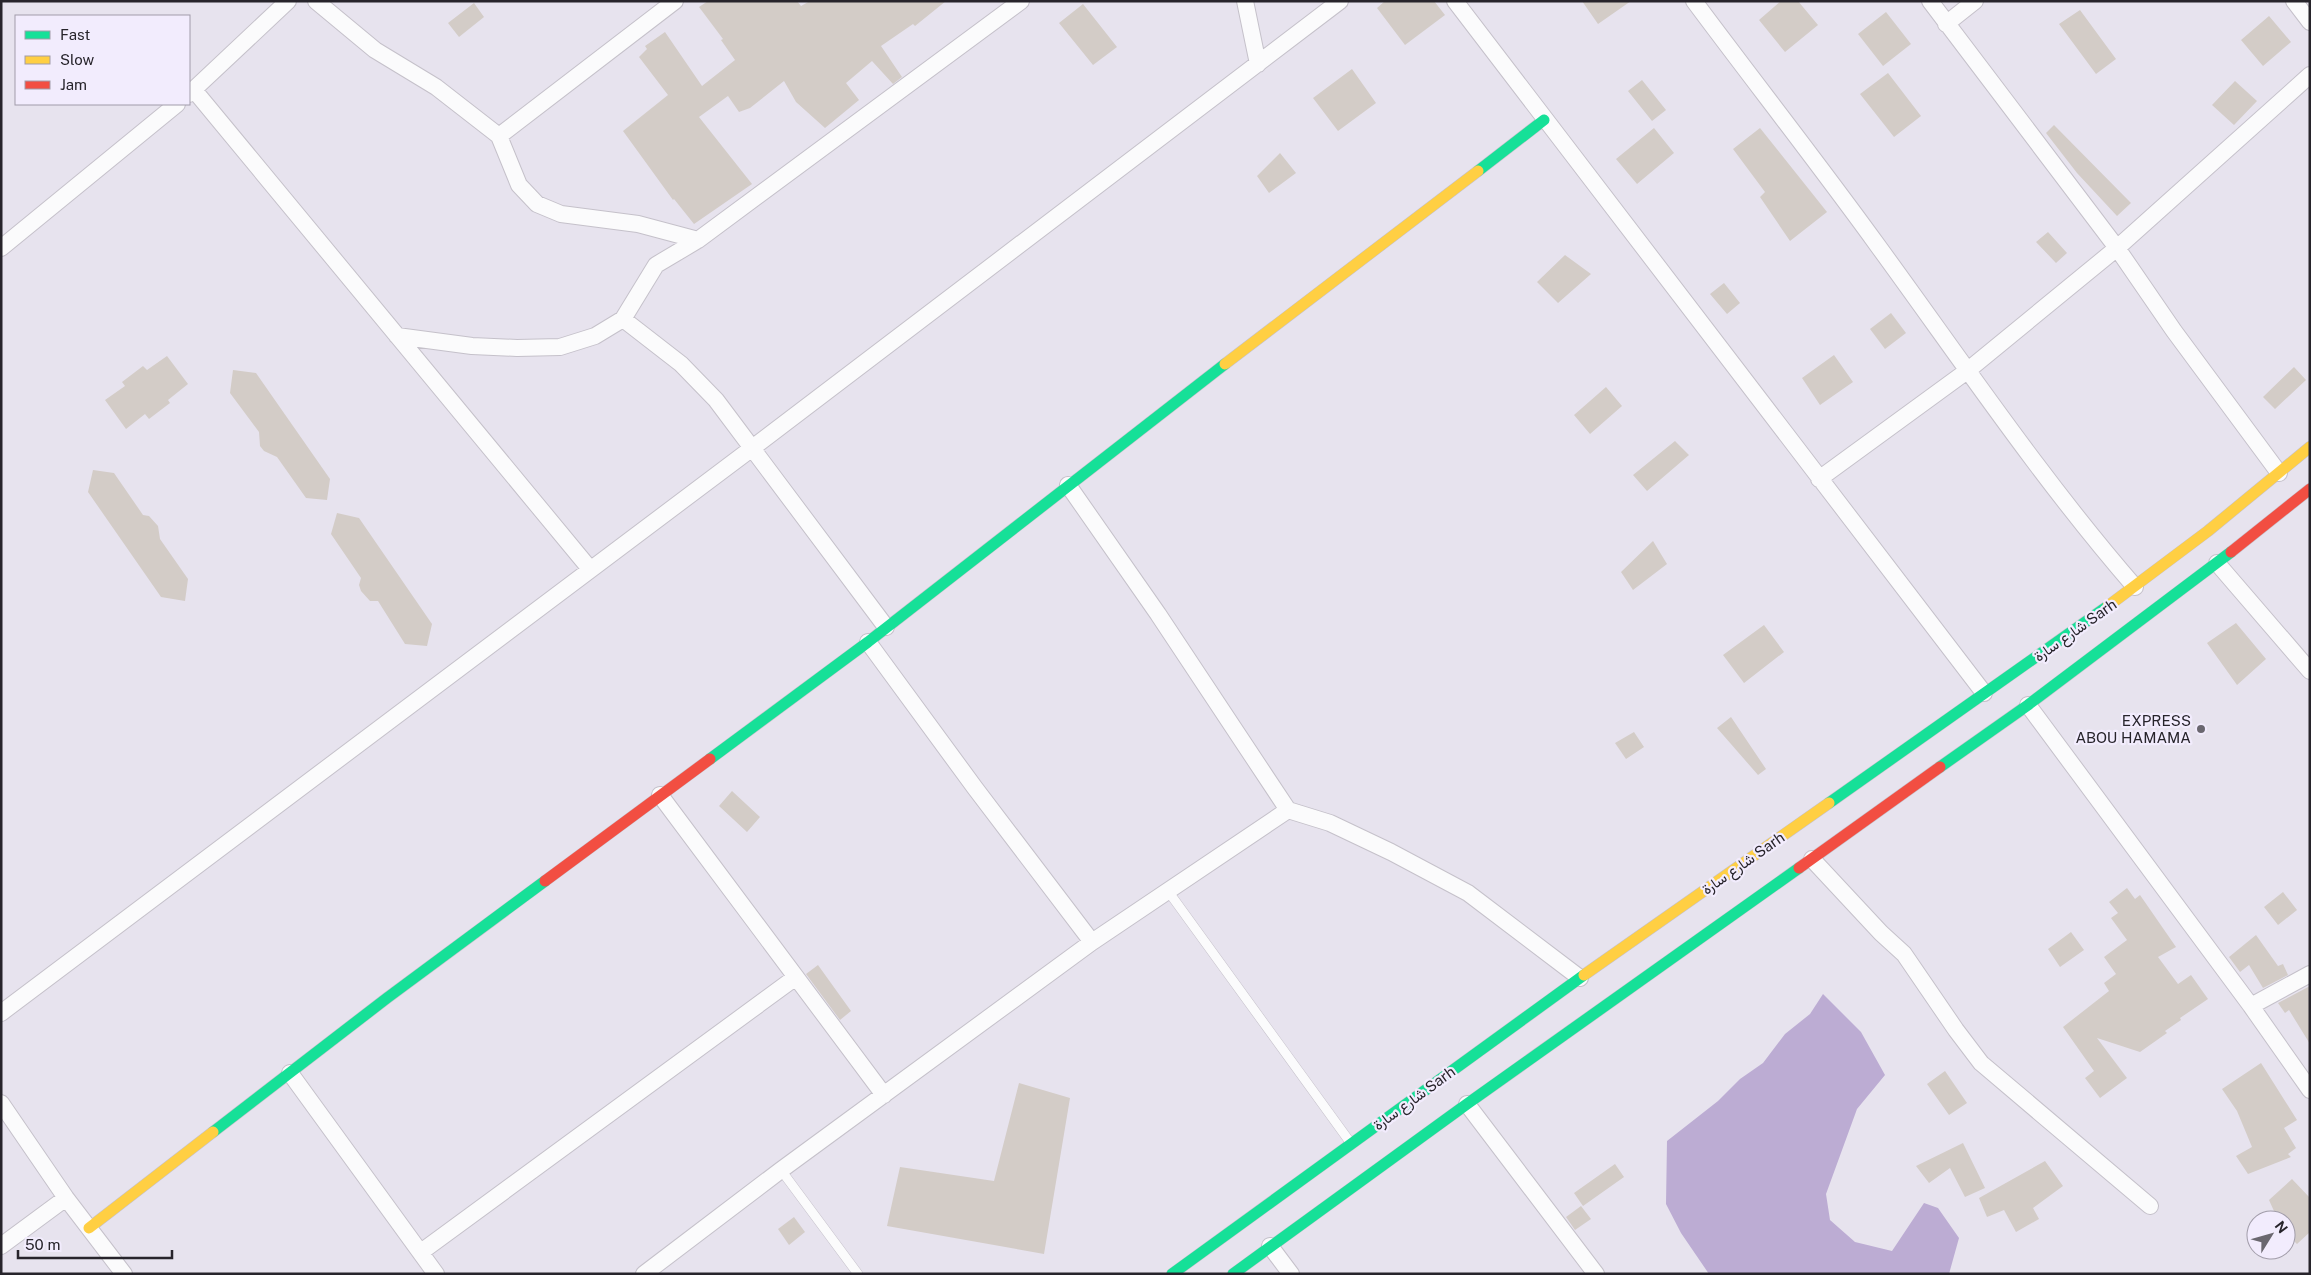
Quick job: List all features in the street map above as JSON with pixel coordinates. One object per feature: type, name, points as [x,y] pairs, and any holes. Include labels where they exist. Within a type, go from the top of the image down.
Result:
[{"type":"main road","points":[[88,1228],[387,998],[868,642],[1068,485],[1544,120]]},
{"type":"main road","name":"شارع سارة Sarh","points":[[1172,1274],[1580,978],[2135,587],[2279,473],[2310,446]]},
{"type":"main road","name":"شارع سارة Sarh","points":[[1233,1274],[1467,1104],[2028,705],[2217,563],[2310,489]]},
{"type":"street","points":[[288,1],[191,92],[398,336],[590,569]]},
{"type":"street","points":[[316,1],[375,50],[436,87],[499,136],[506,158],[519,185],[537,204],[561,214],[638,224],[698,240]]},
{"type":"street","points":[[499,136],[675,1]]},
{"type":"street","points":[[398,336],[472,346],[517,348],[560,347],[595,336],[623,319],[656,265],[698,240],[1021,1]]},
{"type":"street","points":[[1245,1],[1258,64]]},
{"type":"street","points":[[1,1012],[751,448],[1340,1]]},
{"type":"street","points":[[1455,1],[1544,120],[1984,693]]},
{"type":"street","points":[[1694,1],[1877,245],[1967,371],[2090,534],[2135,587]]},
{"type":"street","points":[[1930,1],[2117,248],[2179,339],[2279,473]]},
{"type":"street","points":[[1946,24],[1975,1]]},
{"type":"street","points":[[2294,1],[2310,22]]},
{"type":"street","points":[[1819,478],[1967,371],[2117,248],[2310,75]]},
{"type":"street","points":[[1,248],[176,105]]},
{"type":"street","points":[[623,319],[681,364],[716,400],[886,627]]},
{"type":"street","points":[[1068,485],[1158,614],[1288,810],[1330,823],[1468,892],[1580,978]]},
{"type":"street","points":[[2217,563],[2310,671]]},
{"type":"street","points":[[868,642],[975,788],[1092,942]]},
{"type":"street","points":[[2028,705],[2251,1006],[2310,1090]]},
{"type":"street","points":[[660,795],[884,1095]]},
{"type":"street","points":[[644,1274],[780,1170],[1092,942],[1288,810]]},
{"type":"street","points":[[1812,858],[1881,933],[1904,954],[1981,1063],[2150,1206]]},
{"type":"street","points":[[2251,1006],[2310,974]]},
{"type":"street","points":[[421,1252],[796,977]]},
{"type":"street","points":[[290,1073],[436,1274]]},
{"type":"street","points":[[1,1103],[66,1198],[124,1274]]},
{"type":"street","points":[[1467,1104],[1596,1274]]},
{"type":"street","points":[[1,1246],[66,1198]]},
{"type":"street","points":[[1270,1246],[1291,1274]]},
{"type":"lane","points":[[1168,891],[1351,1144]]},
{"type":"lane","points":[[780,1170],[858,1274]]},
{"type":"shaded area","points":[[1823,994],[1861,1032],[1885,1075],[1857,1109],[1826,1194],[1830,1220],[1855,1242],[1892,1251],[1924,1203],[1938,1208],[1959,1238],[1949,1274],[1709,1274],[1681,1233],[1666,1204],[1667,1141],[1718,1101],[1740,1079],[1763,1063],[1785,1034],[1810,1014]]},
{"type":"building","points":[[708,1],[797,1],[801,6],[810,1],[946,1],[915,26],[913,24],[881,46],[902,77],[893,84],[872,61],[846,83],[859,100],[825,128],[796,102],[784,81],[750,108],[739,112],[728,96],[699,117],[752,184],[694,224],[673,200],[623,131],[668,95],[639,57],[647,49],[645,46],[665,32],[702,86],[735,60],[721,40],[723,39],[699,7]]},
{"type":"building","points":[[1385,1],[1434,1],[1445,15],[1405,45],[1377,8]]},
{"type":"building","points":[[1582,1],[1631,1],[1598,24]]},
{"type":"building","points":[[1781,1],[1798,1],[1818,25],[1785,52],[1759,20]]},
{"type":"building","points":[[474,3],[484,17],[459,37],[448,23]]},
{"type":"building","points":[[1083,4],[1117,47],[1093,65],[1059,23]]},
{"type":"building","points":[[2080,10],[2116,59],[2096,74],[2059,24]]},
{"type":"building","points":[[1886,12],[1911,44],[1883,66],[1858,34]]},
{"type":"building","points":[[2269,16],[2291,42],[2263,66],[2241,40]]},
{"type":"building","points":[[1352,69],[1376,103],[1338,131],[1313,98]]},
{"type":"building","points":[[1888,73],[1921,116],[1894,137],[1860,94]]},
{"type":"building","points":[[1642,80],[1666,110],[1652,121],[1628,91]]},
{"type":"building","points":[[2235,81],[2257,101],[2234,125],[2212,105]]},
{"type":"building","points":[[2054,125],[2131,203],[2117,216],[2077,173],[2046,133]]},
{"type":"building","points":[[1654,128],[1674,153],[1637,184],[1616,159]]},
{"type":"building","points":[[1760,128],[1827,212],[1790,241],[1760,197],[1765,192],[1733,149]]},
{"type":"building","points":[[1280,153],[1296,173],[1269,193],[1257,176]]},
{"type":"building","points":[[2048,232],[2067,253],[2056,263],[2036,242]]},
{"type":"building","points":[[1565,255],[1591,274],[1558,303],[1537,282]]},
{"type":"building","points":[[1724,283],[1740,303],[1727,314],[1710,294]]},
{"type":"building","points":[[1891,313],[1906,333],[1885,349],[1870,329]]},
{"type":"building","points":[[1834,355],[1853,382],[1820,405],[1802,378]]},
{"type":"building","points":[[167,356],[188,384],[168,400],[170,403],[149,419],[145,414],[126,429],[105,400],[125,386],[122,382],[143,366],[147,370]]},
{"type":"building","points":[[2294,367],[2306,380],[2275,409],[2263,397]]},
{"type":"building","points":[[233,370],[256,373],[330,479],[327,500],[306,498],[277,457],[264,451],[260,446],[259,432],[230,393]]},
{"type":"building","points":[[1606,387],[1622,406],[1590,434],[1574,415]]},
{"type":"building","points":[[1675,441],[1689,455],[1647,491],[1633,475]]},
{"type":"building","points":[[93,470],[114,473],[143,515],[149,516],[158,526],[160,539],[188,579],[185,601],[161,597],[88,492]]},
{"type":"building","points":[[337,513],[359,518],[432,624],[427,646],[405,644],[378,601],[370,601],[361,591],[359,585],[361,578],[331,534]]},
{"type":"building","points":[[1653,541],[1667,564],[1633,590],[1621,572]]},
{"type":"building","points":[[2236,623],[2266,659],[2237,685],[2207,643]]},
{"type":"building","points":[[1764,625],[1784,652],[1744,683],[1723,655]]},
{"type":"building","points":[[1731,717],[1766,769],[1758,775],[1717,728]]},
{"type":"building","points":[[1634,732],[1644,747],[1626,759],[1615,743]]},
{"type":"building","points":[[732,791],[760,817],[747,832],[719,806]]},
{"type":"building","points":[[2127,888],[2135,899],[2140,895],[2176,947],[2158,957],[2178,984],[2191,975],[2208,999],[2180,1018],[2181,1020],[2165,1031],[2167,1033],[2140,1052],[2097,1038],[2127,1078],[2100,1098],[2085,1078],[2094,1071],[2063,1027],[2109,991],[2104,983],[2116,974],[2104,957],[2127,940],[2111,918],[2118,913],[2109,902]]},
{"type":"building","points":[[2283,892],[2297,910],[2278,925],[2264,907]]},
{"type":"building","points":[[2071,932],[2084,950],[2060,967],[2048,949]]},
{"type":"building","points":[[2256,935],[2278,966],[2283,964],[2288,975],[2263,988],[2249,965],[2240,972],[2229,957]]},
{"type":"building","points":[[818,965],[851,1011],[840,1020],[806,974]]},
{"type":"building","points":[[2310,986],[2310,1044],[2289,1010],[2285,1013],[2278,1003]]},
{"type":"building","points":[[2261,1063],[2297,1120],[2284,1128],[2296,1148],[2288,1154],[2291,1157],[2248,1174],[2236,1156],[2252,1147],[2237,1111],[2222,1089]]},
{"type":"building","points":[[1945,1071],[1967,1103],[1949,1115],[1927,1084]]},
{"type":"building","points":[[1019,1083],[1070,1098],[1044,1254],[887,1226],[900,1167],[994,1181]]},
{"type":"building","points":[[1963,1143],[1985,1188],[1965,1197],[1950,1168],[1929,1183],[1916,1166]]},
{"type":"building","points":[[2045,1161],[2063,1186],[2033,1208],[2039,1219],[2016,1232],[2004,1210],[1987,1217],[1979,1198]]},
{"type":"building","points":[[1615,1164],[1624,1177],[1583,1206],[1574,1193]]},
{"type":"building","points":[[2292,1179],[2310,1198],[2310,1232],[2297,1244],[2296,1210],[2274,1210],[2269,1200]]},
{"type":"building","points":[[1581,1206],[1591,1219],[1575,1230],[1566,1217]]},
{"type":"building","points":[[794,1217],[805,1232],[789,1245],[778,1229]]},
{"type":"traffic: fast","points":[[1478,171],[1544,120]]},
{"type":"traffic: fast","points":[[710,759],[868,642],[1225,364]]},
{"type":"traffic: fast","points":[[1940,767],[2028,705],[2231,552]]},
{"type":"traffic: fast","points":[[1829,803],[2108,606]]},
{"type":"traffic: fast","points":[[1233,1274],[1467,1104],[1799,868]]},
{"type":"traffic: fast","points":[[213,1132],[387,998],[545,881]]},
{"type":"traffic: fast","points":[[1172,1274],[1584,975]]},
{"type":"traffic: slow","points":[[1225,364],[1478,171]]},
{"type":"traffic: slow","points":[[2108,606],[2208,531],[2310,447]]},
{"type":"traffic: slow","points":[[1584,975],[1829,803]]},
{"type":"traffic: slow","points":[[89,1228],[213,1132]]},
{"type":"traffic: jam","points":[[2231,552],[2310,489]]},
{"type":"traffic: jam","points":[[545,881],[710,759]]},
{"type":"traffic: jam","points":[[1799,868],[1940,767]]},
{"type":"place","name":"EXPRESS ABOU HAMAMA","points":[[2201,729]]}]
